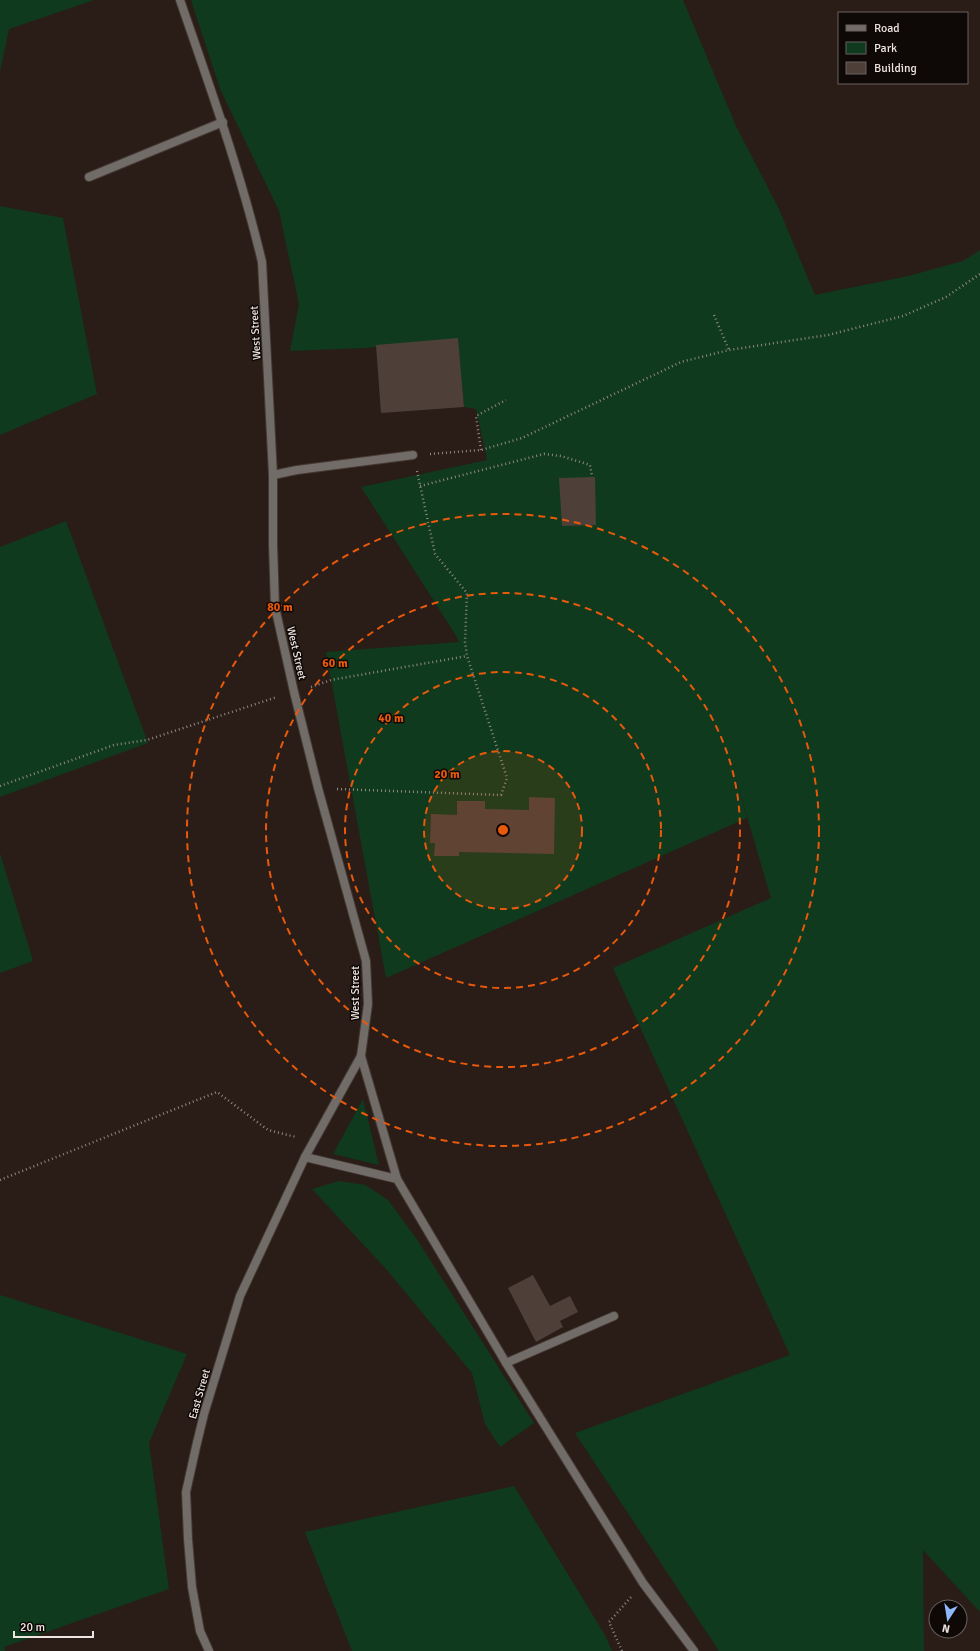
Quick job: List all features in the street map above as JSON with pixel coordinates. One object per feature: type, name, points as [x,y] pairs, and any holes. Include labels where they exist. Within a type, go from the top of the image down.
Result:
[{"type":"street","name":"West Street","points":[[180,0],[223,122],[255,231],[262,262],[273,475],[275,607],[318,788],[366,961],[368,1004],[360,1056],[305,1157]]},
{"type":"street","points":[[89,177],[223,122]]},
{"type":"street","points":[[273,475],[297,470],[413,455]]},
{"type":"street","points":[[360,1056],[397,1179],[506,1364],[644,1583],[694,1651]]},
{"type":"street","points":[[305,1157],[397,1179]]},
{"type":"street","name":"East Street","points":[[209,1651],[200,1631],[192,1587],[186,1492],[204,1414],[240,1296],[305,1157]]},
{"type":"street","points":[[506,1364],[614,1316]]},
{"type":"path","points":[[413,455],[481,450],[522,438],[681,362],[729,350],[828,335],[903,316],[946,297],[980,274]]},
{"type":"path","points":[[714,315],[729,350]]},
{"type":"path","points":[[481,450],[476,416],[506,400]]},
{"type":"path","points":[[318,788],[501,794],[507,778],[468,656],[465,642],[467,593],[435,554],[420,486],[544,454],[561,456],[590,465],[592,476]]},
{"type":"path","points":[[0,786],[114,745],[147,740],[331,680],[468,656]]},
{"type":"path","points":[[0,1180],[217,1092],[268,1130],[314,1142]]},
{"type":"path","points":[[622,1651],[609,1622],[644,1583]]},
{"type":"green space","points":[[0,0],[94,0],[9,29],[0,72]]},
{"type":"green space","points":[[191,0],[683,0],[736,126],[779,209],[815,295],[908,276],[963,261],[980,250],[980,1612],[923,1550],[924,1651],[719,1651],[575,1433],[790,1355],[613,968],[771,898],[731,762],[747,818],[386,978],[326,652],[459,642],[361,487],[487,460],[476,409],[464,407],[458,339],[365,348],[290,351],[299,304],[279,211],[220,89]]},
{"type":"green space","points":[[0,206],[63,218],[97,394],[0,435]]},
{"type":"green space","points":[[66,521],[148,743],[0,797],[0,547]]},
{"type":"green space","points":[[0,853],[33,961],[0,973]]},
{"type":"green space","points":[[363,1099],[379,1165],[333,1154]]},
{"type":"green space","points":[[339,1181],[365,1185],[388,1200],[416,1238],[534,1423],[500,1447],[485,1424],[472,1373],[386,1269],[312,1189]]},
{"type":"green space","points":[[0,1295],[187,1354],[149,1443],[169,1589],[4,1647],[5,1651],[0,1651]]},
{"type":"green space","points":[[514,1486],[605,1635],[612,1651],[352,1651],[305,1532]]},
{"type":"building","points":[[458,338],[464,407],[381,413],[376,345]]},
{"type":"building","points":[[595,477],[596,525],[562,526],[559,478]]},
{"type":"building","points":[[529,797],[555,798],[554,854],[459,852],[459,856],[434,856],[435,843],[430,843],[431,814],[457,815],[457,801],[485,801],[485,809],[529,810]]},
{"type":"building","points":[[533,1275],[550,1306],[570,1296],[578,1312],[560,1321],[563,1327],[536,1342],[508,1288]]}]
